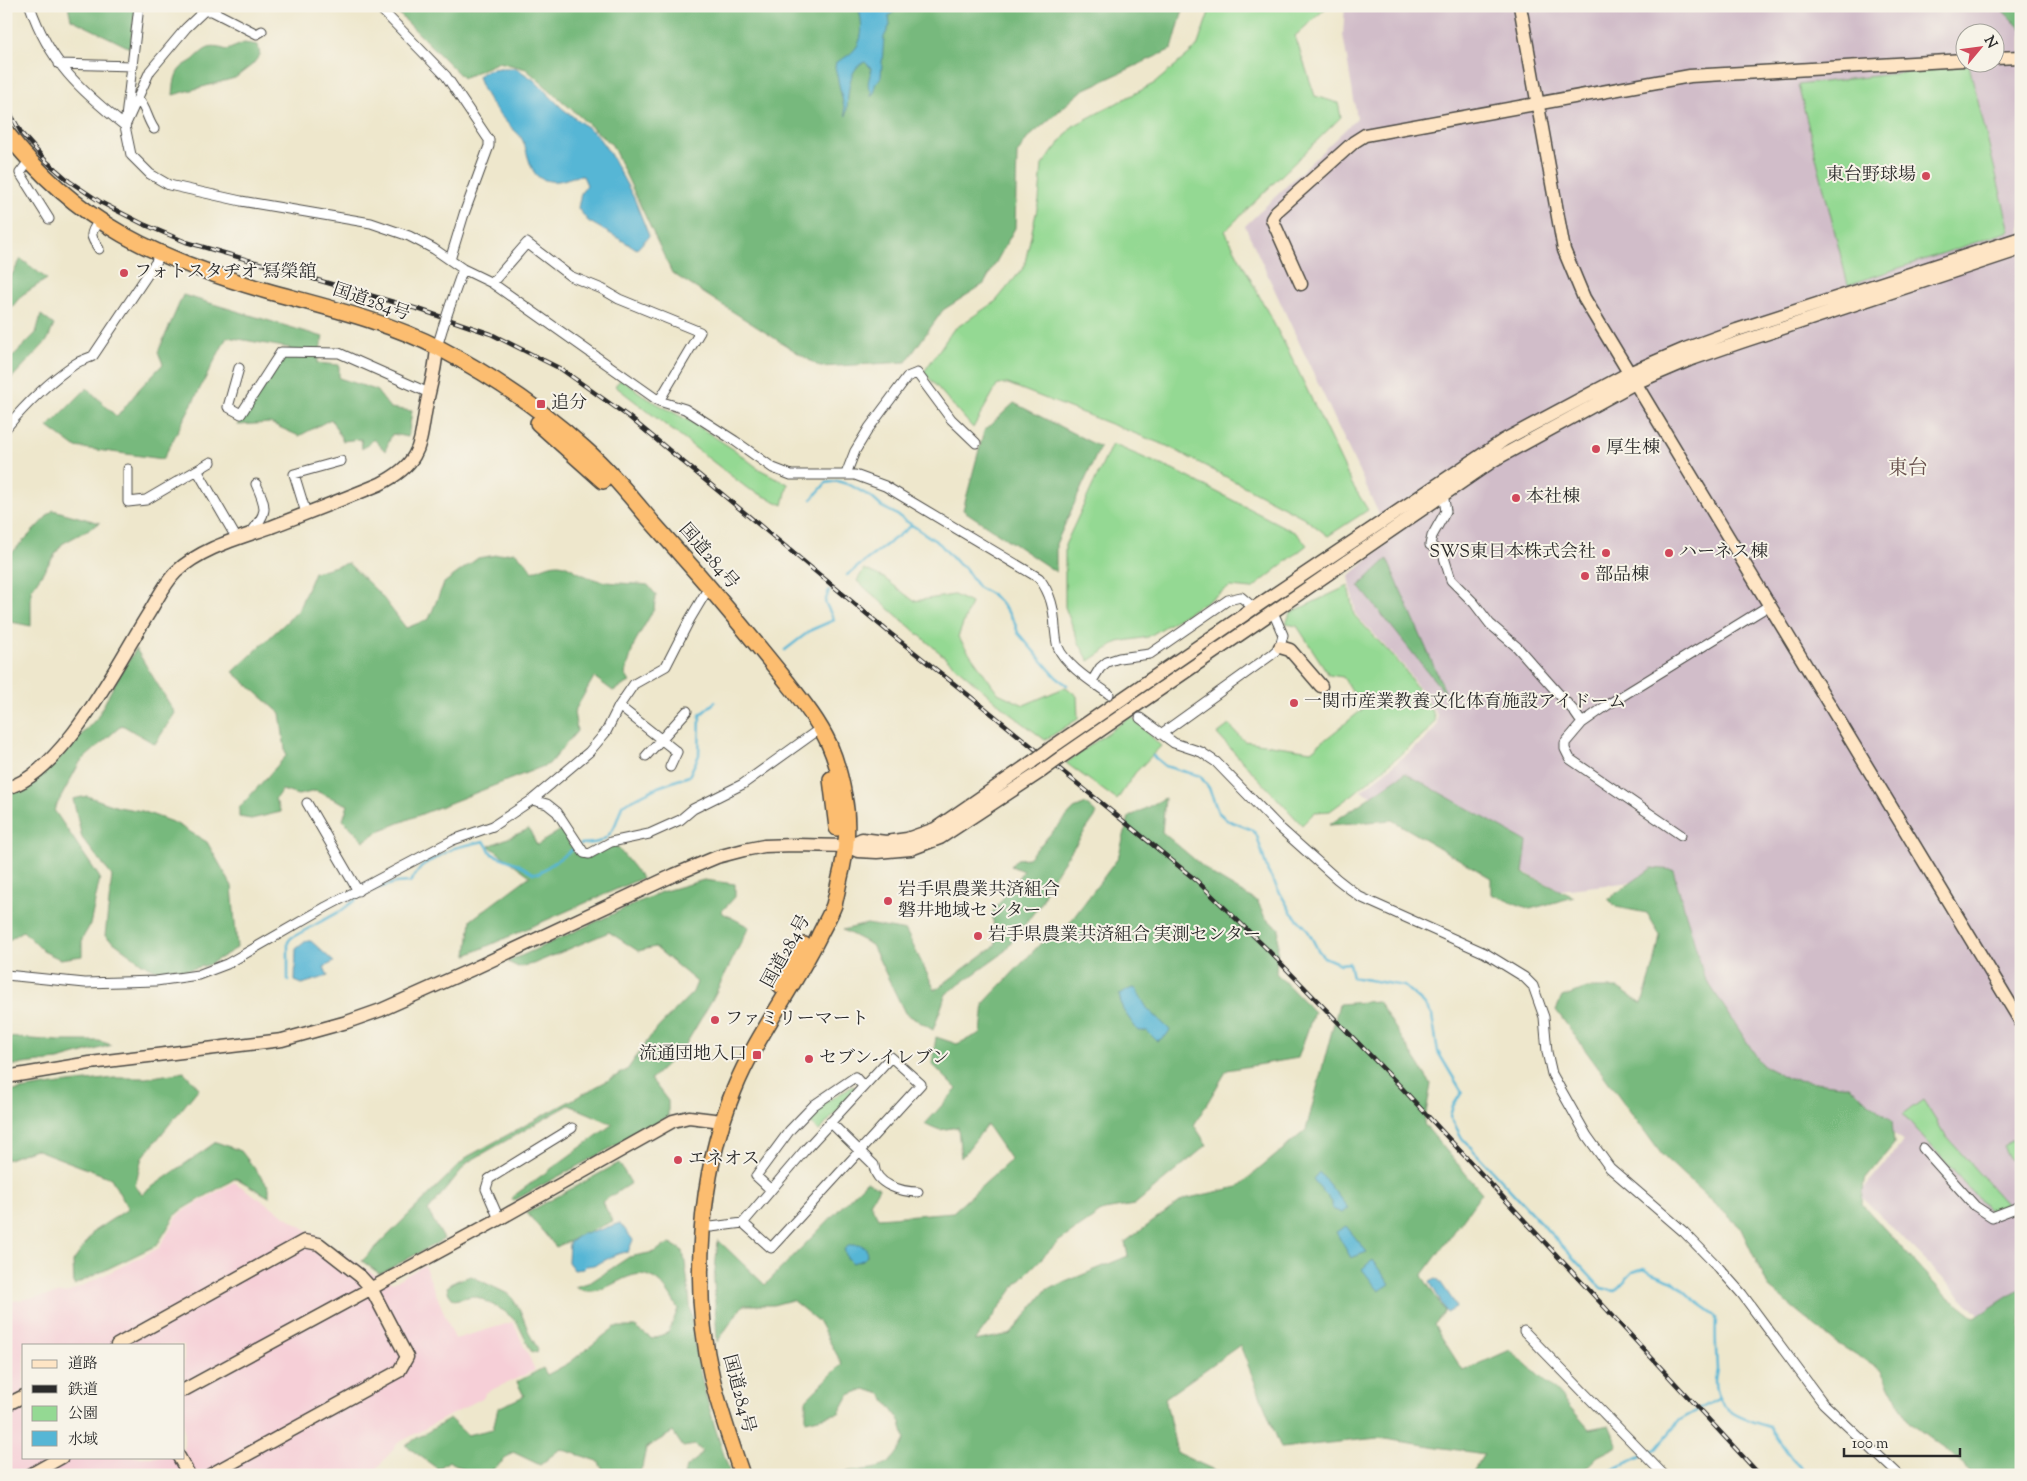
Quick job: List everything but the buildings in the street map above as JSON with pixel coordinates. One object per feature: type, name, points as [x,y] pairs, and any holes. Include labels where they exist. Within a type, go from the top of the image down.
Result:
[{"type":"highway","name":"国道284号","points":[[6,132],[27,165],[53,196],[96,224],[157,258],[234,289],[351,322],[437,352],[485,383],[524,412],[594,471],[707,592],[795,692],[814,718],[828,742],[838,769],[846,802],[842,846],[823,906],[800,953],[751,1033],[727,1082],[717,1120],[706,1148],[694,1258],[697,1296],[704,1323]]},
{"type":"highway","name":"国道284号","points":[[6,148],[27,165]]},
{"type":"highway","name":"国道284号","points":[[707,592],[798,708],[814,733],[831,779],[842,846]]},
{"type":"highway","name":"国道284号","points":[[717,1120],[700,1257],[704,1323],[712,1380],[742,1475]]},
{"type":"street","points":[[30,6],[38,30],[59,64],[80,88],[125,126]]},
{"type":"street","points":[[139,6],[125,126],[131,155],[150,174],[169,185],[241,201],[371,223],[409,236],[463,269],[492,283],[659,401],[685,409],[773,468],[791,475],[855,475],[885,486],[1039,578],[1049,593],[1059,649],[1078,670],[1109,694]]},
{"type":"street","points":[[378,6],[446,76],[489,140],[489,146],[464,214],[450,260]]},
{"type":"street","points":[[1520,6],[1564,250],[1584,298],[2021,1022]]},
{"type":"street","points":[[125,126],[150,71],[186,28],[204,11],[212,11],[257,34],[262,31]]},
{"type":"street","points":[[2004,58],[2021,57]]},
{"type":"street","points":[[1301,284],[1272,219],[1276,211],[1354,142],[1365,135],[1690,76],[1954,61]]},
{"type":"street","points":[[59,64],[133,66]]},
{"type":"street","points":[[138,99],[143,104],[148,120],[154,129]]},
{"type":"street","points":[[27,165],[20,173],[48,219]]},
{"type":"street","points":[[96,224],[91,238],[99,250]]},
{"type":"street","points":[[6,1077],[90,1063],[282,1040],[381,1010],[717,857],[764,846],[842,846],[858,851],[877,852],[911,849],[928,844],[1042,771],[1056,753],[1254,608],[1504,440],[1737,330],[2021,238]]},
{"type":"street","points":[[492,283],[527,243],[570,276],[602,289],[619,300],[700,332],[659,401]]},
{"type":"street","points":[[842,846],[862,839],[886,842],[907,839],[935,829],[1032,762],[1056,753],[1273,612],[1494,460],[1632,378],[2021,249]]},
{"type":"street","points":[[6,428],[19,413],[59,376],[78,362],[93,356],[157,258]]},
{"type":"street","points":[[6,788],[31,778],[47,765],[60,750],[83,719],[175,573],[196,558],[237,539],[380,484],[399,474],[408,465],[417,450],[422,435],[443,327],[463,269]]},
{"type":"street","points":[[239,368],[228,408],[241,414],[281,352],[339,353],[429,393]]},
{"type":"street","points":[[846,474],[869,428],[907,377],[917,373],[951,419],[976,443]]},
{"type":"street","points":[[306,513],[294,474],[341,461]]},
{"type":"street","points":[[128,469],[128,502],[146,500],[211,462]]},
{"type":"street","points":[[197,470],[237,539]]},
{"type":"street","points":[[250,534],[263,516],[265,502],[256,484]]},
{"type":"street","points":[[1443,494],[1446,511],[1432,536],[1430,545],[1443,554],[1451,580],[1474,603],[1490,624],[1517,647],[1573,710],[1582,723]]},
{"type":"street","points":[[6,975],[85,983],[156,980],[198,974],[227,964],[358,890],[453,840],[493,826],[532,800],[590,752],[606,732],[619,706],[634,684],[666,666],[707,592]]},
{"type":"street","points":[[1092,681],[1100,668],[1107,662],[1119,658],[1150,654],[1228,600],[1241,597],[1254,608]]},
{"type":"street","points":[[1680,835],[1570,759],[1565,749],[1565,743],[1582,723],[1609,704],[1770,605]]},
{"type":"street","points":[[1161,734],[1272,655],[1280,647],[1283,635],[1273,612]]},
{"type":"street","points":[[1280,647],[1290,650],[1320,686]]},
{"type":"street","points":[[619,706],[677,752],[670,767]]},
{"type":"street","points":[[646,756],[687,711]]},
{"type":"street","points":[[1140,718],[1174,743],[1201,752],[1216,762],[1279,827],[1336,879],[1360,897],[1485,953],[1524,977],[1533,986],[1544,1017],[1547,1052],[1552,1074],[1587,1136],[1610,1168],[1684,1232],[1720,1268],[1742,1294],[1823,1402],[1899,1475]]},
{"type":"street","points":[[532,800],[547,804],[557,812],[584,854],[589,854],[611,842],[648,834],[680,820],[693,809],[743,784],[814,733]]},
{"type":"street","points":[[307,803],[358,890]]},
{"type":"street","points":[[703,1224],[711,1227],[743,1224],[830,1122],[891,1057],[921,1084],[771,1248],[743,1224]]},
{"type":"street","points":[[771,1190],[756,1176],[790,1130],[814,1106],[855,1077],[863,1086]]},
{"type":"street","points":[[185,1389],[499,1219],[672,1121],[689,1117],[717,1120]]},
{"type":"street","points":[[830,1122],[874,1165],[874,1170],[886,1184],[906,1192],[918,1192]]},
{"type":"street","points":[[499,1219],[486,1188],[488,1179],[572,1128]]},
{"type":"street","points":[[1923,1148],[1975,1206],[1992,1217],[2021,1206]]},
{"type":"street","points":[[119,1344],[304,1241],[320,1244],[360,1276],[371,1288],[407,1357],[399,1371],[210,1475]]},
{"type":"street","points":[[1524,1331],[1664,1475]]},
{"type":"street","points":[[6,1406],[22,1397]]},
{"type":"street","points":[[30,1475],[60,1458]]},
{"type":"street","points":[[180,1458],[189,1475]]},
{"type":"shaded area","points":[[1345,6],[2021,6],[2021,1294],[1987,1323],[1859,1194],[1903,1142],[1849,1093],[1751,1086],[1703,994],[1668,878],[1560,890],[1361,791],[1426,739],[1437,725],[1437,715],[1404,666],[1356,615],[1349,576],[1391,540],[1245,226],[1357,118],[1343,35]]},
{"type":"shaded area","points":[[234,1182],[375,1275],[393,1283],[424,1265],[455,1339],[513,1322],[535,1370],[485,1393],[484,1397],[398,1443],[372,1475],[6,1475],[6,1302],[70,1292],[159,1248],[179,1214]]},
{"type":"green space","points":[[68,6],[136,6],[130,48],[71,19]]},
{"type":"green space","points":[[391,6],[1184,6],[1172,49],[1083,90],[1027,139],[1017,154],[1015,228],[984,284],[943,310],[906,362],[820,367],[672,273],[612,145],[526,69],[499,62],[463,78]]},
{"type":"green space","points":[[1220,6],[1327,7],[1295,36],[1315,96],[1338,103],[1341,117],[1225,231],[1291,356],[1352,484],[1368,510],[1328,536],[1303,517],[1167,446],[1008,384],[998,384],[973,428],[924,372],[953,330],[996,301],[1024,267],[1039,200],[1042,165],[1073,126],[1155,83],[1197,47],[1209,12]]},
{"type":"green space","points":[[1998,6],[2021,6],[2021,29]]},
{"type":"green space","points":[[244,43],[258,45],[260,55],[252,65],[235,78],[173,95],[178,72],[183,66],[208,48],[216,47],[227,50]]},
{"type":"green space","points":[[1954,67],[1954,72],[1971,72],[2010,231],[1848,285],[1798,85]]},
{"type":"green space","points":[[21,259],[47,279],[22,295],[6,314],[6,285]]},
{"type":"green space","points":[[183,295],[323,337],[317,363],[339,365],[339,378],[376,390],[390,408],[412,411],[408,437],[392,434],[385,451],[374,439],[362,449],[361,439],[343,441],[331,419],[299,436],[270,423],[238,425],[290,348],[227,337],[163,459],[75,447],[48,427],[87,388],[117,417],[140,388],[163,364],[158,352]]},
{"type":"green space","points":[[41,315],[54,325],[47,341],[6,384],[6,363],[36,333]]},
{"type":"green space","points":[[621,379],[647,398],[693,423],[736,451],[759,469],[788,484],[783,505],[747,488],[615,386]]},
{"type":"green space","points":[[1014,403],[1100,447],[1056,544],[1056,572],[963,510],[984,431]]},
{"type":"green space","points":[[1112,444],[1182,474],[1296,533],[1307,545],[1252,589],[1230,587],[1148,637],[1118,642],[1089,661],[1079,643],[1065,607],[1065,545]]},
{"type":"green space","points":[[53,510],[100,523],[62,544],[31,590],[31,626],[6,621],[6,559]]},
{"type":"green space","points":[[514,552],[525,561],[533,572],[544,567],[560,564],[600,581],[648,585],[656,595],[654,609],[635,642],[625,674],[630,682],[613,691],[594,677],[574,712],[577,731],[549,764],[381,830],[364,841],[343,820],[348,805],[316,791],[298,795],[282,790],[275,799],[281,812],[251,819],[239,817],[239,808],[286,756],[280,713],[233,672],[298,611],[314,572],[348,563],[380,594],[406,628],[429,619],[444,583],[478,558]]},
{"type":"green space","points":[[1387,559],[1447,696],[1359,586]]},
{"type":"green space","points":[[864,569],[884,578],[914,601],[954,595],[971,603],[958,637],[998,693],[1024,705],[1066,687],[1077,696],[1078,719],[1045,740],[1006,710],[857,581]]},
{"type":"green space","points":[[1348,586],[1354,615],[1403,667],[1433,713],[1435,721],[1424,735],[1352,795],[1330,811],[1315,812],[1302,825],[1217,734],[1229,725],[1244,741],[1311,751],[1363,709],[1343,677],[1329,675],[1297,626],[1286,624],[1290,613]]},
{"type":"green space","points":[[136,649],[175,713],[155,744],[122,725],[80,762],[54,810],[100,878],[90,925],[82,939],[82,956],[60,959],[43,951],[23,931],[9,940],[6,945],[6,793],[25,789],[56,762],[97,718],[116,681]]},
{"type":"green space","points":[[1131,716],[1161,746],[1135,773],[1117,800],[1066,763]]},
{"type":"green space","points":[[1405,773],[1527,842],[1523,873],[1574,897],[1530,909],[1491,894],[1491,878],[1392,820],[1329,825]]},
{"type":"green space","points":[[87,796],[118,807],[142,811],[175,823],[207,842],[232,886],[237,948],[208,965],[166,975],[142,963],[105,936],[112,876],[82,838],[73,799]]},
{"type":"green space","points":[[1165,798],[1162,832],[1214,876],[1258,902],[1265,918],[1279,928],[1276,973],[1314,1012],[1298,1058],[1227,1070],[1194,1125],[1207,1145],[1134,1205],[1104,1210],[1058,1242],[1018,1282],[975,1341],[1011,1334],[1046,1290],[1128,1256],[1125,1242],[1184,1199],[1238,1187],[1306,1130],[1339,1004],[1378,1001],[1431,1084],[1424,1124],[1482,1193],[1422,1276],[1445,1311],[1434,1325],[1463,1371],[1510,1350],[1557,1392],[1589,1429],[1609,1425],[1618,1446],[1598,1456],[1579,1475],[1471,1475],[1484,1454],[1378,1438],[1281,1448],[1240,1345],[1165,1398],[1177,1453],[1225,1475],[833,1475],[885,1465],[895,1456],[905,1439],[901,1422],[881,1394],[865,1389],[849,1395],[839,1413],[806,1421],[806,1400],[842,1364],[819,1322],[792,1300],[773,1305],[743,1305],[717,1342],[714,1280],[718,1240],[765,1285],[867,1181],[879,1188],[870,1203],[878,1218],[953,1212],[1011,1160],[987,1125],[961,1158],[958,1127],[940,1130],[925,1124],[957,1089],[932,1064],[936,1037],[957,1044],[981,1033],[984,1003],[1043,941],[1068,925],[1118,858],[1129,817]]},
{"type":"green space","points":[[1086,804],[1097,814],[1048,884],[1042,902],[1002,954],[946,994],[933,1030],[905,1013],[872,945],[843,930],[867,924],[906,931],[935,990],[996,945],[992,913],[1023,871],[1011,866],[1017,859],[1028,858],[1074,809]]},
{"type":"green space","points":[[564,828],[569,844],[587,858],[614,843],[642,878],[467,955],[471,920],[530,876],[489,846],[529,829],[537,845]]},
{"type":"green space","points":[[1652,868],[1673,870],[1704,976],[1762,1065],[1789,1079],[1849,1086],[1892,1121],[1894,1144],[1864,1180],[1862,1204],[1942,1292],[1975,1318],[2021,1288],[2021,1475],[1970,1475],[1962,1462],[1909,1422],[1882,1371],[1835,1342],[1769,1288],[1740,1227],[1662,1155],[1556,1010],[1562,997],[1587,988],[1618,988],[1642,1004],[1654,965],[1660,935],[1647,913],[1616,907],[1608,899]]},
{"type":"green space","points":[[704,880],[735,884],[735,897],[721,912],[749,927],[712,1000],[683,1049],[651,1079],[668,1101],[668,1117],[513,1201],[512,1197],[613,1124],[569,1105],[468,1162],[428,1211],[444,1239],[380,1274],[362,1261],[467,1157],[627,1070],[653,1033],[693,992],[697,982],[655,947],[638,951],[609,932],[533,964],[518,967],[508,962],[661,892]]},
{"type":"green space","points":[[6,1037],[59,1041],[99,1041],[112,1045],[58,1060],[6,1066]]},
{"type":"green space","points":[[184,1072],[199,1088],[142,1158],[135,1186],[142,1194],[216,1142],[241,1151],[269,1187],[269,1197],[236,1178],[177,1213],[157,1245],[74,1285],[73,1262],[94,1231],[128,1209],[111,1178],[35,1149],[6,1160],[6,1148],[8,1147],[6,1095],[13,1091],[60,1084],[114,1078],[146,1078]]},
{"type":"green space","points":[[853,1086],[857,1090],[819,1131],[807,1120],[819,1106]]},
{"type":"green space","points":[[1923,1100],[1945,1135],[2007,1205],[1990,1212],[1903,1114]]},
{"type":"green space","points":[[2021,1135],[2021,1154],[2010,1160],[2003,1146]]},
{"type":"green space","points":[[619,1163],[631,1183],[602,1202],[613,1221],[556,1247],[527,1213]]},
{"type":"green space","points":[[670,1243],[683,1251],[693,1333],[701,1377],[729,1470],[727,1475],[684,1475],[686,1467],[698,1458],[702,1451],[695,1445],[683,1447],[673,1432],[646,1448],[642,1467],[638,1475],[606,1475],[598,1461],[560,1449],[540,1465],[513,1452],[487,1475],[475,1475],[449,1461],[438,1469],[405,1445],[450,1419],[467,1435],[493,1429],[498,1408],[524,1396],[517,1382],[543,1368],[547,1375],[569,1363],[615,1327],[635,1327],[652,1339],[669,1332],[678,1309],[664,1287],[651,1277],[638,1274],[602,1289],[589,1291],[575,1287],[591,1282],[629,1257],[654,1252]]},
{"type":"green space","points":[[471,1276],[510,1295],[520,1310],[538,1349],[537,1353],[531,1351],[517,1322],[504,1311],[480,1298],[472,1296],[454,1300],[449,1294],[447,1287],[456,1281]]},
{"type":"water","points":[[855,6],[900,6],[889,16],[890,25],[884,37],[881,77],[875,85],[875,91],[871,97],[872,92],[868,84],[871,68],[865,62],[854,71],[851,77],[846,116],[835,67],[836,62],[851,53],[860,41],[861,18],[859,9]]},
{"type":"water","points":[[900,6],[918,6],[915,10]]},
{"type":"water","points":[[516,68],[534,80],[563,109],[596,134],[609,152],[634,198],[649,236],[637,249],[588,221],[578,208],[581,193],[587,185],[583,176],[549,181],[542,179],[534,172],[521,137],[495,109],[480,83],[478,76],[487,70]]},
{"type":"water","points":[[306,941],[311,941],[334,962],[324,967],[328,976],[302,984],[295,981],[296,949]]},
{"type":"water","points":[[1132,988],[1136,989],[1147,1008],[1170,1030],[1166,1036],[1157,1041],[1147,1031],[1138,1031],[1123,1010],[1119,995]]},
{"type":"water","points":[[1319,1172],[1348,1208],[1342,1213],[1332,1209],[1332,1202],[1313,1179]]},
{"type":"water","points":[[620,1223],[633,1240],[628,1252],[617,1254],[597,1264],[586,1266],[583,1269],[574,1270],[568,1262],[569,1243],[582,1233],[593,1232]]},
{"type":"water","points":[[1346,1226],[1367,1252],[1351,1258],[1336,1232]]},
{"type":"water","points":[[850,1245],[861,1245],[866,1248],[867,1256],[863,1260],[852,1263],[847,1258],[844,1249]]},
{"type":"water","points":[[1372,1260],[1390,1284],[1379,1291],[1362,1269]]},
{"type":"water","points":[[1436,1279],[1439,1280],[1456,1308],[1447,1313],[1430,1282]]},
{"type":"waterway","points":[[812,499],[826,483],[837,481],[850,485],[940,544],[957,563],[965,568],[978,587],[993,595],[1005,608],[1014,621],[1018,633],[1056,677],[1067,685]]},
{"type":"waterway","points":[[847,575],[911,526]]},
{"type":"waterway","points":[[785,650],[811,630],[834,620],[825,602],[829,590]]},
{"type":"waterway","points":[[581,844],[598,842],[608,836],[619,816],[622,805],[658,787],[689,776],[699,755],[700,715],[715,702]]},
{"type":"waterway","points":[[1153,756],[1165,766],[1200,776],[1209,788],[1218,812],[1227,820],[1253,830],[1257,836],[1268,872],[1291,912],[1307,929],[1324,957],[1340,964],[1349,963],[1352,977],[1404,986],[1424,1004],[1432,1016],[1438,1052],[1462,1092],[1453,1106],[1450,1116],[1462,1138],[1601,1288],[1615,1291],[1633,1272],[1644,1268],[1673,1281],[1714,1314],[1716,1318],[1717,1369],[1715,1381],[1716,1392],[1720,1400],[1733,1413],[1742,1418],[1770,1427],[1792,1459],[1808,1475]]},
{"type":"waterway","points":[[288,980],[288,942],[291,938],[342,910],[366,892],[395,883],[410,882],[423,865],[454,848],[484,841],[492,854],[518,864],[533,873],[539,873],[576,847]]},
{"type":"waterway","points":[[1646,1454],[1656,1449],[1680,1420],[1718,1399]]},
{"type":"waterway","points":[[1592,1475],[1605,1473],[1641,1456]]},
{"type":"railway","points":[[6,106],[22,134],[46,161],[69,181],[102,203],[143,224],[186,242],[421,310],[491,334],[561,369],[629,417],[891,634],[1197,881],[1266,948],[1401,1087],[1760,1475]]},
{"type":"place","name":"東台野球場","points":[[1926,176]]},
{"type":"place","name":"フォトスタヂオ 冩榮舘","points":[[124,273]]},
{"type":"place","name":"追分","points":[[541,404]]},
{"type":"place","name":"厚生棟","points":[[1596,449]]},
{"type":"place","name":"本社棟","points":[[1516,498]]},
{"type":"place","name":"SWS東日本株式会社","points":[[1606,553]]},
{"type":"place","name":"ハーネス棟","points":[[1669,553]]},
{"type":"place","name":"部品棟","points":[[1585,576]]},
{"type":"place","name":"一関市産業教養文化体育施設アイドーム","points":[[1294,703]]},
{"type":"place","name":"岩手県農業共済組合 磐井地域センター","points":[[888,901]]},
{"type":"place","name":"岩手県農業共済組合 実測センター","points":[[978,936]]},
{"type":"place","name":"ファミリーマート","points":[[715,1020]]},
{"type":"place","name":"流通団地入口","points":[[757,1055]]},
{"type":"place","name":"セブン-イレブン","points":[[809,1059]]},
{"type":"place","name":"エネオス","points":[[678,1160]]},
{"type":"district","name":"東台","points":[[1908,469]]}]
